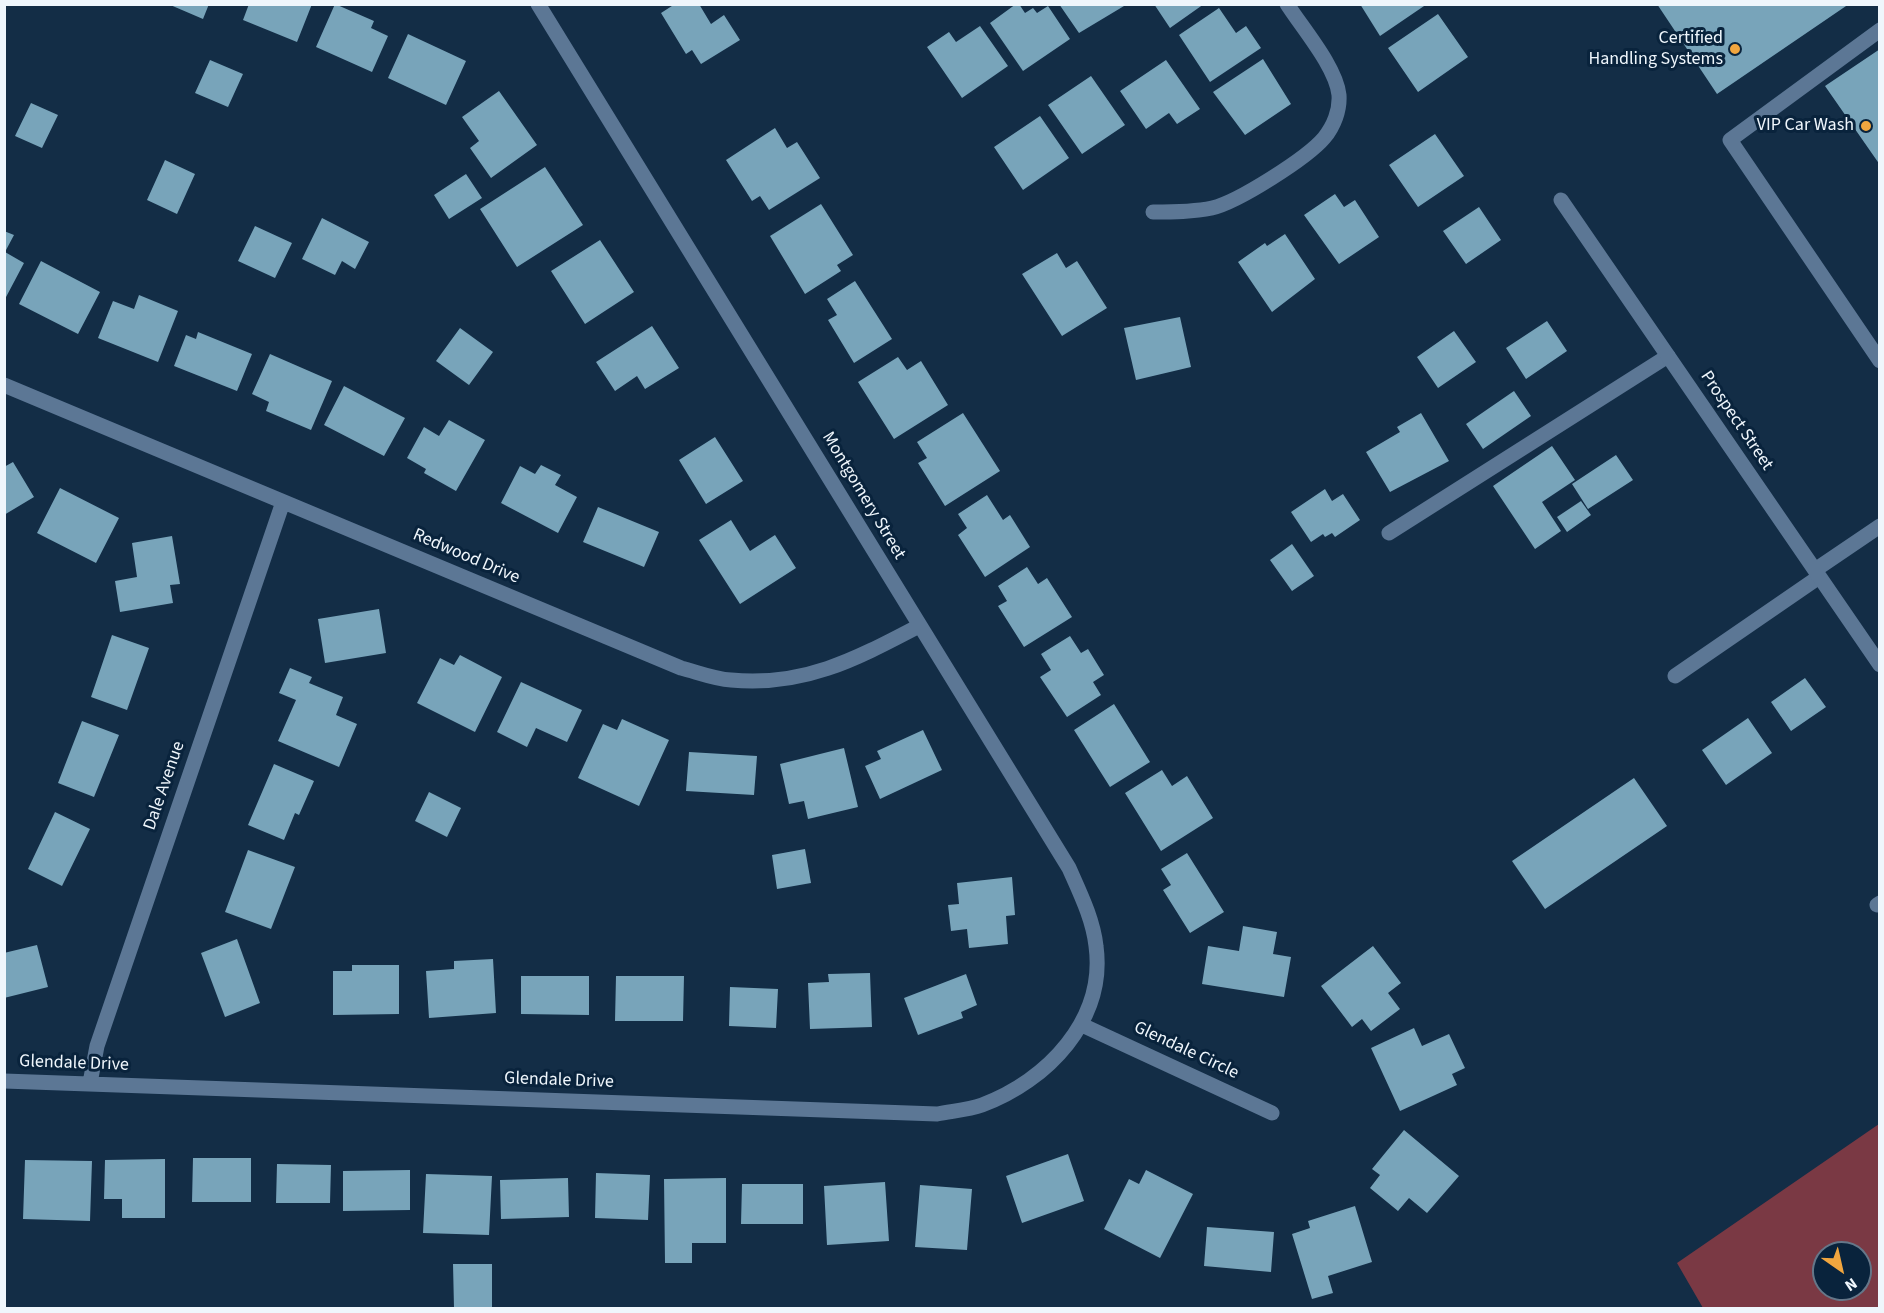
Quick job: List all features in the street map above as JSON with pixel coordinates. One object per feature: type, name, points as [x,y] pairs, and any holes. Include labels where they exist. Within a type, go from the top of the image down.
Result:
[{"type":"street","name":"Montgomery Street","points":[[538,4],[1069,868],[1086,904],[1096,946],[1093,993],[1082,1025]]},
{"type":"street","points":[[1153,212],[1188,212],[1215,207],[1245,194],[1316,147],[1326,136],[1338,110],[1337,84],[1287,4]]},
{"type":"street","points":[[1880,30],[1730,140],[1880,361]]},
{"type":"street","name":"Prospect Street","points":[[1561,200],[1880,665]]},
{"type":"street","points":[[1389,533],[1668,356]]},
{"type":"street","name":"Redwood Drive","points":[[4,385],[681,668],[729,680],[782,680],[825,671],[919,626]]},
{"type":"street","name":"Dale Avenue","points":[[90,1083],[97,1046],[283,502]]},
{"type":"street","points":[[1675,676],[1880,526]]},
{"type":"street","name":"Glendale Drive","points":[[4,1081],[937,1114],[981,1106],[1020,1087],[1053,1060],[1082,1025]]},
{"type":"street","name":"Glendale Circle","points":[[1082,1025],[1272,1113]]},
{"type":"shaded area","points":[[1879,1124],[1879,1308],[1703,1308],[1677,1263]]},
{"type":"building","points":[[168,4],[209,4],[203,19]]},
{"type":"building","points":[[249,4],[312,4],[297,42],[243,20]]},
{"type":"building","points":[[335,4],[374,21],[371,28],[388,36],[372,72],[316,47]]},
{"type":"building","points":[[675,4],[699,4],[711,24],[724,15],[740,40],[701,64],[692,50],[686,54],[661,13]]},
{"type":"building","points":[[1019,4],[1025,13],[1033,8],[1037,13],[1048,6],[1070,39],[1023,71],[990,23]]},
{"type":"building","points":[[1059,4],[1123,4],[1124,6],[1079,33]]},
{"type":"building","points":[[1154,4],[1204,4],[1170,28]]},
{"type":"building","points":[[1360,4],[1427,4],[1380,36]]},
{"type":"building","name":"Certified Handling Systems","points":[[1657,4],[1849,4],[1717,94]]},
{"type":"building","points":[[1219,8],[1236,33],[1246,26],[1261,48],[1210,82],[1179,35]]},
{"type":"building","points":[[1438,14],[1468,57],[1418,92],[1388,48]]},
{"type":"building","points":[[980,26],[1008,66],[962,98],[927,47],[949,32],[956,42]]},
{"type":"building","points":[[408,34],[466,61],[446,105],[388,78]]},
{"type":"building","name":"VIP Car Wash","points":[[1880,49],[1880,165],[1825,86]]},
{"type":"building","points":[[1263,59],[1291,104],[1245,135],[1213,92]]},
{"type":"building","points":[[210,60],[243,74],[228,107],[195,93]]},
{"type":"building","points":[[1166,60],[1200,109],[1177,124],[1169,113],[1146,129],[1120,91]]},
{"type":"building","points":[[1091,76],[1125,125],[1082,154],[1048,105]]},
{"type":"building","points":[[499,91],[537,145],[491,178],[470,148],[479,141],[462,117]]},
{"type":"building","points":[[31,103],[58,115],[42,148],[15,136]]},
{"type":"building","points":[[1040,116],[1069,158],[1023,190],[994,147]]},
{"type":"building","points":[[775,128],[787,148],[797,142],[820,178],[769,210],[760,196],[752,201],[726,160]]},
{"type":"building","points":[[1435,134],[1464,176],[1418,207],[1389,165]]},
{"type":"building","points":[[165,160],[195,174],[177,214],[147,200]]},
{"type":"building","points":[[545,167],[583,225],[517,267],[480,209]]},
{"type":"building","points":[[466,174],[482,198],[449,219],[434,195]]},
{"type":"building","points":[[1335,194],[1344,207],[1355,200],[1379,237],[1339,264],[1304,215]]},
{"type":"building","points":[[821,204],[853,255],[837,265],[841,271],[805,294],[770,236]]},
{"type":"building","points":[[1479,207],[1501,240],[1466,264],[1443,231]]},
{"type":"building","points":[[322,218],[369,242],[355,269],[342,261],[335,275],[302,259]]},
{"type":"building","points":[[255,226],[292,243],[275,278],[238,261]]},
{"type":"building","points":[[4,231],[14,235],[5,252],[24,263],[5,299]]},
{"type":"building","points":[[1285,234],[1315,279],[1272,312],[1238,262],[1265,243],[1267,246]]},
{"type":"building","points":[[600,240],[634,292],[585,324],[551,271]]},
{"type":"building","points":[[1057,253],[1066,268],[1077,261],[1107,308],[1062,336],[1022,274]]},
{"type":"building","points":[[41,261],[100,292],[78,334],[19,304]]},
{"type":"building","points":[[855,281],[892,339],[854,363],[828,320],[837,315],[827,299]]},
{"type":"building","points":[[139,295],[178,311],[158,362],[98,338],[113,301],[134,309]]},
{"type":"building","points":[[1180,317],[1191,367],[1136,380],[1124,328]]},
{"type":"building","points":[[1547,321],[1567,351],[1526,379],[1506,348]]},
{"type":"building","points":[[652,326],[679,368],[645,389],[637,376],[615,391],[596,362]]},
{"type":"building","points":[[460,328],[493,352],[469,385],[436,361]]},
{"type":"building","points":[[1454,331],[1476,362],[1438,388],[1417,357]]},
{"type":"building","points":[[198,332],[252,354],[237,391],[174,366],[186,335],[196,339]]},
{"type":"building","points":[[270,354],[332,381],[311,430],[266,411],[269,402],[252,394]]},
{"type":"building","points":[[898,357],[907,370],[921,361],[948,405],[894,439],[858,382]]},
{"type":"building","points":[[344,386],[405,418],[384,456],[324,425]]},
{"type":"building","points":[[1514,391],[1531,416],[1483,449],[1466,424]]},
{"type":"building","points":[[963,413],[1000,471],[945,506],[918,463],[927,458],[917,442]]},
{"type":"building","points":[[1421,413],[1449,461],[1390,492],[1366,452],[1400,432],[1397,427]]},
{"type":"building","points":[[449,420],[485,440],[456,491],[424,473],[426,469],[407,458],[424,427],[439,436]]},
{"type":"building","points":[[715,437],[743,481],[706,504],[679,460]]},
{"type":"building","points":[[1552,446],[1575,480],[1542,502],[1561,531],[1535,549],[1493,486]]},
{"type":"building","points":[[1616,455],[1633,480],[1588,509],[1572,484]]},
{"type":"building","points":[[13,462],[34,497],[4,515],[4,467]]},
{"type":"building","points":[[541,465],[561,475],[555,485],[577,497],[558,533],[501,503],[520,466],[535,474]]},
{"type":"building","points":[[60,488],[119,518],[96,563],[37,533]]},
{"type":"building","points":[[1325,489],[1332,501],[1343,494],[1360,520],[1335,537],[1332,533],[1325,537],[1323,534],[1311,542],[1291,512]]},
{"type":"building","points":[[987,495],[1003,520],[1010,515],[1030,547],[985,577],[958,535],[967,528],[958,514]]},
{"type":"building","points":[[1581,501],[1591,515],[1567,532],[1557,517]]},
{"type":"building","points":[[598,507],[659,532],[644,567],[583,542]]},
{"type":"building","points":[[731,520],[750,551],[775,535],[796,568],[740,604],[699,540]]},
{"type":"building","points":[[172,536],[180,584],[170,585],[173,603],[120,612],[115,581],[137,577],[132,543]]},
{"type":"building","points":[[1292,544],[1314,576],[1292,591],[1270,560]]},
{"type":"building","points":[[1027,567],[1038,584],[1047,578],[1072,617],[1024,647],[998,606],[1007,601],[998,586]]},
{"type":"building","points":[[379,609],[386,653],[325,663],[318,619]]},
{"type":"building","points":[[112,635],[149,648],[127,710],[91,697]]},
{"type":"building","points":[[1070,636],[1081,653],[1088,649],[1104,675],[1093,682],[1101,695],[1067,717],[1040,677],[1051,670],[1041,654]]},
{"type":"building","points":[[460,655],[502,677],[475,732],[417,703],[440,658],[454,665]]},
{"type":"building","points":[[290,668],[312,677],[309,683],[343,697],[336,715],[357,724],[339,767],[278,741],[296,700],[279,693]]},
{"type":"building","points":[[1805,678],[1826,707],[1791,731],[1771,702]]},
{"type":"building","points":[[521,682],[582,710],[567,742],[536,728],[527,747],[497,732]]},
{"type":"building","points":[[1114,704],[1150,762],[1110,787],[1074,730]]},
{"type":"building","points":[[1748,718],[1772,753],[1726,785],[1702,750]]},
{"type":"building","points":[[622,719],[669,740],[639,806],[578,778],[603,724],[617,730]]},
{"type":"building","points":[[82,721],[119,735],[94,797],[58,783]]},
{"type":"building","points":[[923,730],[942,770],[880,799],[865,766],[881,759],[877,751]]},
{"type":"building","points":[[844,748],[858,807],[808,819],[804,801],[789,804],[780,764]]},
{"type":"building","points":[[689,752],[757,756],[754,795],[686,791]]},
{"type":"building","points":[[274,764],[314,781],[299,815],[295,813],[284,840],[248,825]]},
{"type":"building","points":[[1162,770],[1172,786],[1187,776],[1213,818],[1161,851],[1125,793]]},
{"type":"building","points":[[1634,778],[1667,826],[1545,909],[1512,861]]},
{"type":"building","points":[[429,792],[461,808],[447,837],[415,821]]},
{"type":"building","points":[[55,812],[90,829],[62,886],[28,869]]},
{"type":"building","points":[[805,849],[811,883],[777,889],[772,855]]},
{"type":"building","points":[[248,850],[295,867],[271,929],[225,912]]},
{"type":"building","points":[[1187,853],[1224,912],[1190,933],[1163,890],[1171,885],[1161,869]]},
{"type":"building","points":[[1012,877],[1015,915],[1006,916],[1008,944],[969,948],[967,929],[951,931],[948,905],[959,904],[957,883]]},
{"type":"building","points":[[1243,926],[1277,932],[1273,954],[1291,957],[1284,997],[1202,984],[1208,946],[1239,951]]},
{"type":"building","points":[[237,939],[260,1003],[225,1017],[201,953]]},
{"type":"building","points":[[37,945],[48,987],[4,998],[4,953]]},
{"type":"building","points":[[1373,946],[1401,983],[1388,993],[1400,1009],[1371,1031],[1362,1019],[1352,1027],[1321,986]]},
{"type":"building","points":[[493,959],[496,1013],[429,1018],[426,971],[454,969],[454,961]]},
{"type":"building","points":[[352,965],[399,965],[399,1014],[333,1015],[333,971],[352,971]]},
{"type":"building","points":[[870,973],[872,1027],[810,1029],[808,983],[829,982],[828,974]]},
{"type":"building","points":[[966,974],[977,1005],[961,1012],[963,1018],[918,1035],[904,998]]},
{"type":"building","points":[[521,976],[589,976],[589,1015],[521,1014]]},
{"type":"building","points":[[616,976],[684,976],[683,1021],[615,1021]]},
{"type":"building","points":[[730,987],[778,989],[776,1028],[729,1026]]},
{"type":"building","points":[[1414,1028],[1422,1046],[1449,1034],[1465,1068],[1452,1074],[1457,1085],[1400,1111],[1371,1048]]},
{"type":"building","points":[[1404,1130],[1459,1176],[1427,1213],[1409,1198],[1398,1211],[1370,1188],[1380,1175],[1372,1169]]},
{"type":"building","points":[[1068,1154],[1084,1201],[1022,1223],[1006,1176]]},
{"type":"building","points":[[193,1158],[251,1158],[251,1202],[192,1202]]},
{"type":"building","points":[[165,1159],[165,1218],[122,1218],[122,1199],[104,1199],[105,1160]]},
{"type":"building","points":[[25,1160],[92,1161],[90,1221],[23,1219]]},
{"type":"building","points":[[277,1164],[331,1165],[330,1203],[276,1203]]},
{"type":"building","points":[[410,1170],[410,1210],[343,1211],[343,1171]]},
{"type":"building","points":[[1146,1170],[1193,1194],[1160,1258],[1104,1229],[1129,1179],[1139,1184]]},
{"type":"building","points":[[596,1173],[650,1175],[648,1220],[595,1218]]},
{"type":"building","points":[[426,1174],[492,1176],[489,1235],[423,1233]]},
{"type":"building","points":[[568,1178],[569,1217],[501,1219],[500,1180]]},
{"type":"building","points":[[726,1178],[726,1243],[692,1243],[692,1263],[665,1263],[664,1179]]},
{"type":"building","points":[[885,1182],[889,1241],[827,1245],[824,1186]]},
{"type":"building","points":[[742,1184],[803,1184],[803,1224],[741,1224]]},
{"type":"building","points":[[920,1185],[972,1189],[967,1250],[915,1247]]},
{"type":"building","points":[[1355,1206],[1372,1262],[1328,1276],[1333,1293],[1312,1299],[1292,1234],[1310,1228],[1308,1221]]},
{"type":"building","points":[[1207,1227],[1274,1232],[1271,1272],[1204,1266]]},
{"type":"building","points":[[453,1264],[492,1264],[492,1307],[454,1308]]},
{"type":"place","name":"Certified Handling Systems","points":[[1735,49]]},
{"type":"place","name":"VIP Car Wash","points":[[1866,126]]}]
